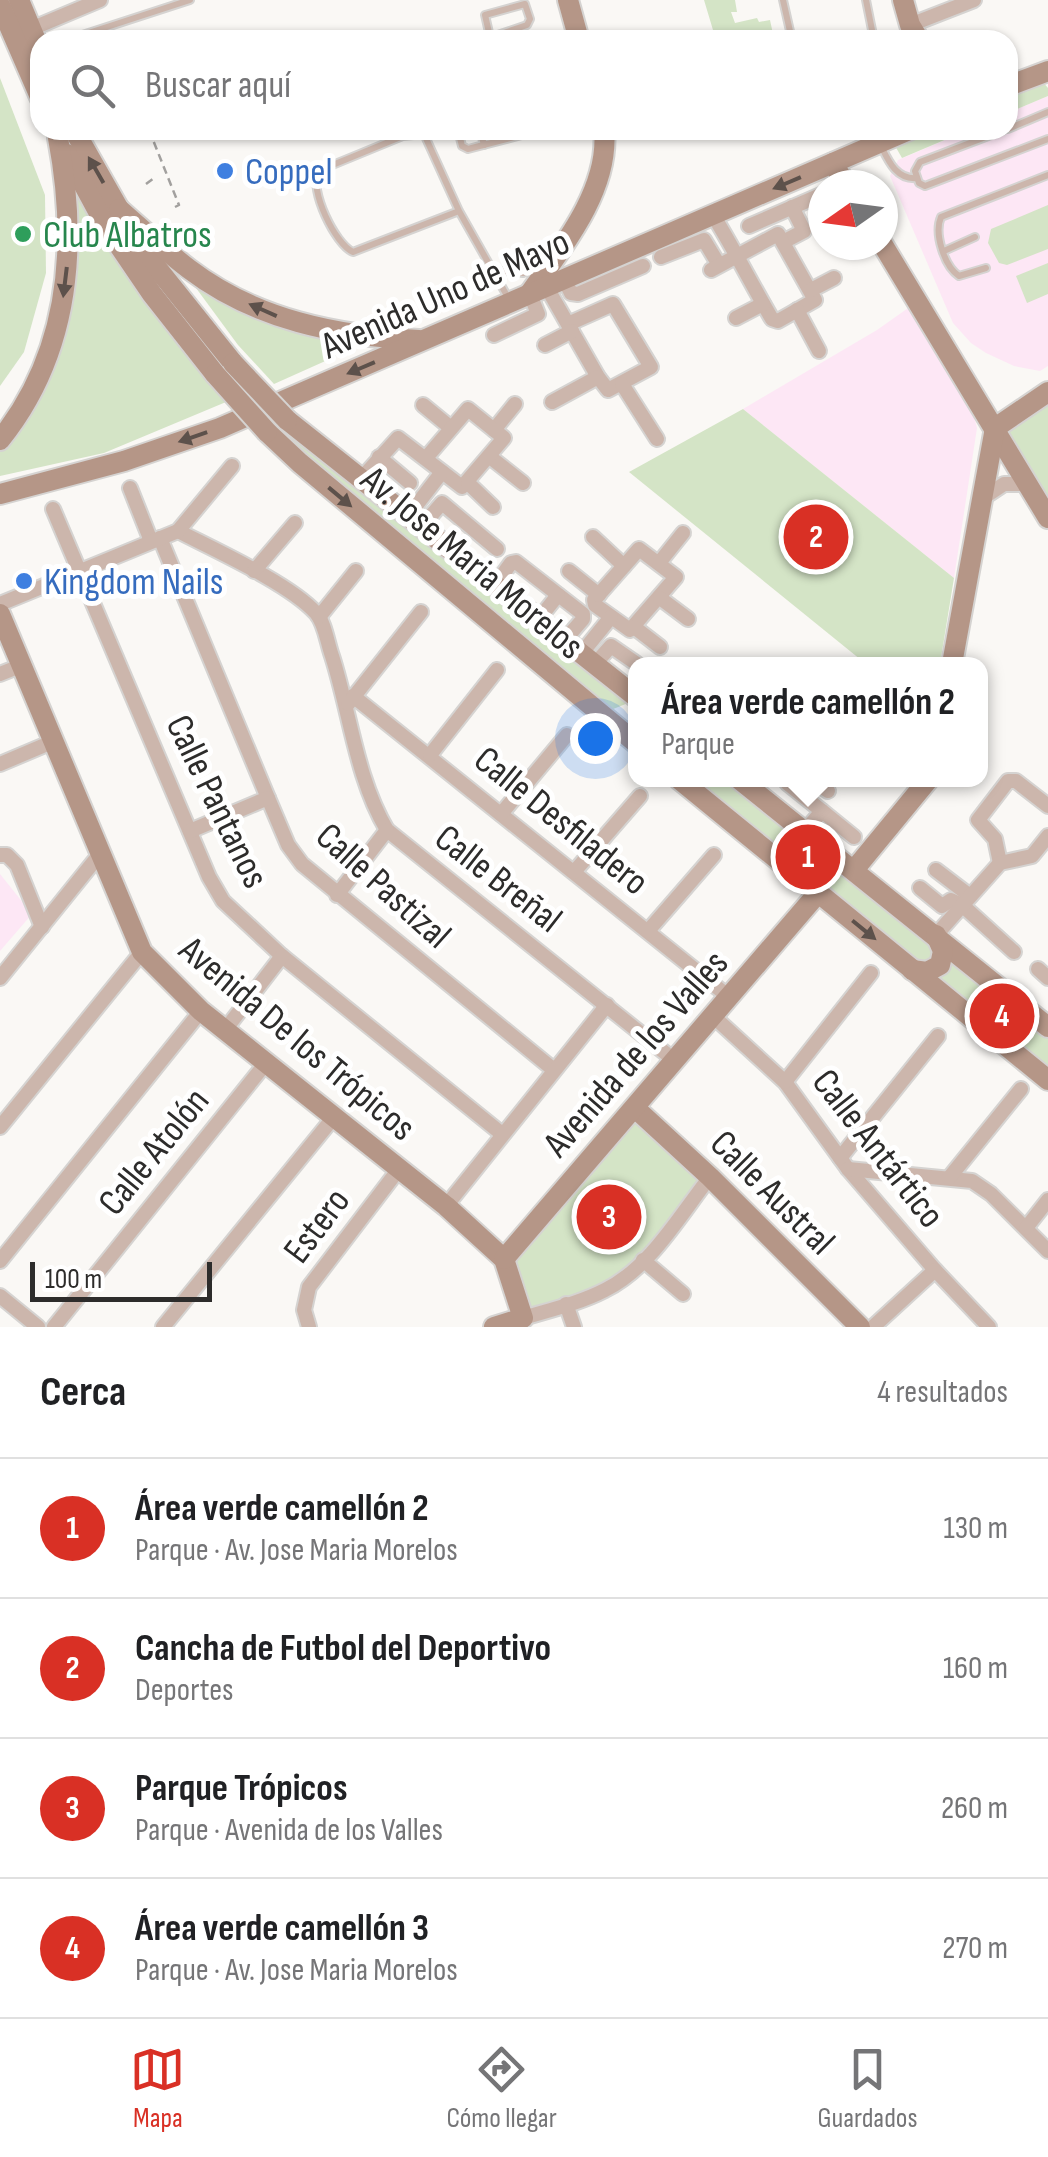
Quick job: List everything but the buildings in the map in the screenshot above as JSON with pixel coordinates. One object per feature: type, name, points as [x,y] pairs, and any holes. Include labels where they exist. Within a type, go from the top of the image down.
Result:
[{"type":"main road","points":[[20,0],[31,28]]},
{"type":"main road","points":[[568,0],[576,30]]},
{"type":"main road","points":[[903,0],[911,30]]},
{"type":"main road","points":[[0,5],[30,74]]},
{"type":"main road","points":[[1018,82],[1048,71]]},
{"type":"main road","points":[[0,440],[40,378],[62,301],[69,229],[63,140]]},
{"type":"main road","points":[[65,140],[107,228],[152,294],[224,368]]},
{"type":"main road","points":[[67,140],[119,209],[141,248],[224,368]]},
{"type":"main road","points":[[538,290],[598,177],[604,140]]},
{"type":"main road","name":"Avenida Uno de Mayo","points":[[0,494],[124,461],[220,428],[887,140]]},
{"type":"main road","points":[[833,163],[837,170]]},
{"type":"main road","points":[[119,209],[190,270],[233,297],[279,318],[327,331],[426,340]]},
{"type":"main road","points":[[892,260],[1048,518]]},
{"type":"main road","name":"Av. Jose Maria Morelos","points":[[224,368],[628,689]]},
{"type":"main road","name":"Av. Jose Maria Morelos","points":[[224,368],[267,432],[300,464],[628,729]]},
{"type":"main road","points":[[953,657],[995,428],[1048,392]]},
{"type":"main road","name":"Avenida De los Trópicos","points":[[0,614],[142,952],[201,1011],[446,1206],[504,1259],[523,1318]]},
{"type":"main road","points":[[689,787],[1048,1080]]},
{"type":"main road","points":[[756,787],[805,831],[1048,1027]]},
{"type":"main road","points":[[854,870],[922,787]]},
{"type":"main road","name":"Avenida de los Valles","points":[[504,1259],[818,893]]},
{"type":"main road","points":[[912,970],[926,972],[940,965],[943,950],[936,935]]},
{"type":"main road","name":"Calle Austral","points":[[636,1108],[710,1176],[860,1327]]},
{"type":"main road","points":[[494,1327],[523,1318]]},
{"type":"street","points":[[31,28],[100,0]]},
{"type":"street","points":[[915,30],[939,7],[974,0]]},
{"type":"street","points":[[749,226],[808,200]]},
{"type":"street","points":[[784,242],[804,231],[792,207]]},
{"type":"street","points":[[660,257],[704,240],[715,267],[736,255],[776,235],[784,242],[814,300],[774,321],[763,304],[736,255],[714,214]]},
{"type":"street","points":[[538,290],[578,294],[644,266]]},
{"type":"street","points":[[810,290],[834,278]]},
{"type":"street","points":[[538,290],[570,328],[608,390],[648,370],[650,362],[617,306],[609,305],[570,328],[545,346]]},
{"type":"street","points":[[494,335],[538,314],[538,290]]},
{"type":"street","points":[[736,318],[763,304]]},
{"type":"street","points":[[797,310],[819,351]]},
{"type":"street","points":[[552,402],[598,377]]},
{"type":"street","points":[[622,384],[657,439]]},
{"type":"street","points":[[494,430],[515,404]]},
{"type":"street","points":[[423,405],[451,428]]},
{"type":"street","points":[[360,478],[398,438],[460,487],[468,483],[504,438],[468,410],[426,458]]},
{"type":"street","points":[[490,456],[523,483]]},
{"type":"street","points":[[379,457],[410,483]]},
{"type":"street","points":[[0,604],[178,531],[232,466]]},
{"type":"street","points":[[415,521],[442,472]]},
{"type":"street","points":[[468,483],[492,506]]},
{"type":"street","points":[[982,499],[1004,484],[1028,484]]},
{"type":"street","name":"Calle Pastizal","points":[[130,488],[288,845],[302,864],[337,895],[554,1070]]},
{"type":"street","points":[[415,521],[442,503],[497,549]]},
{"type":"street","name":"Calle Pantanos","points":[[53,508],[223,901],[282,956],[502,1134]]},
{"type":"street","points":[[254,571],[295,523]]},
{"type":"street","points":[[178,531],[254,571],[320,617],[356,571]]},
{"type":"street","points":[[659,562],[683,533]]},
{"type":"street","points":[[593,538],[624,566]]},
{"type":"street","points":[[640,548],[659,562],[676,577],[630,630],[595,605],[594,600],[640,548]]},
{"type":"street","points":[[495,585],[513,561],[558,595],[584,616],[580,653]]},
{"type":"street","points":[[569,572],[599,595]]},
{"type":"street","points":[[538,620],[558,595]]},
{"type":"street","points":[[660,598],[688,619]]},
{"type":"street","points":[[350,701],[421,612]]},
{"type":"street","name":"Calle Breñal","points":[[320,617],[350,701],[372,804],[387,830],[674,1060]]},
{"type":"street","points":[[580,653],[611,618]]},
{"type":"street","points":[[634,627],[660,646]]},
{"type":"street","points":[[580,653],[612,646],[628,658]]},
{"type":"street","points":[[0,674],[20,666]]},
{"type":"street","points":[[430,755],[497,670]]},
{"type":"street","name":"Calle Desfiladero","points":[[350,701],[430,755],[729,996]]},
{"type":"street","points":[[501,814],[566,735]]},
{"type":"street","points":[[0,764],[52,742]]},
{"type":"street","points":[[1000,863],[996,839],[978,820],[1008,781],[1016,780],[1048,806]]},
{"type":"street","points":[[793,787],[854,837]]},
{"type":"street","points":[[822,787],[828,791]]},
{"type":"street","points":[[574,872],[640,796]]},
{"type":"street","points":[[190,830],[268,798]]},
{"type":"street","points":[[805,831],[822,811]]},
{"type":"street","points":[[337,895],[387,830]]},
{"type":"street","points":[[936,935],[1000,863],[1032,856],[1048,836]]},
{"type":"street","points":[[0,978],[100,854]]},
{"type":"street","points":[[0,855],[7,855],[17,865],[42,927]]},
{"type":"street","points":[[648,930],[714,855]]},
{"type":"street","points":[[936,870],[1014,952]]},
{"type":"street","points":[[920,888],[942,906],[951,900],[966,901]]},
{"type":"street","points":[[0,1128],[142,952]]},
{"type":"street","points":[[226,1030],[282,956]]},
{"type":"street","points":[[785,1082],[871,973]]},
{"type":"street","points":[[446,1206],[606,1004]]},
{"type":"street","points":[[0,1261],[201,1011]]},
{"type":"street","name":"Calle Antártico","points":[[712,1016],[785,1082],[844,1163],[988,1327]]},
{"type":"street","points":[[938,1036],[844,1163],[972,1181],[991,1194],[1048,1251]]},
{"type":"street","name":"Calle Atolón","points":[[54,1327],[266,1063]]},
{"type":"street","points":[[948,1178],[1020,1089]]},
{"type":"street","points":[[163,1327],[334,1118]]},
{"type":"street","name":"Estero","points":[[309,1327],[304,1299],[308,1287],[399,1169]]},
{"type":"street","points":[[523,1318],[605,1290],[644,1260],[710,1176]]},
{"type":"street","points":[[1026,1228],[1048,1200]]},
{"type":"street","points":[[644,1260],[683,1294]]},
{"type":"street","points":[[873,1327],[935,1270]]},
{"type":"street","points":[[0,1296],[30,1324]]},
{"type":"street","points":[[566,1304],[574,1327]]},
{"type":"lane","points":[[98,30],[190,0]]},
{"type":"lane","points":[[783,0],[790,30]]},
{"type":"lane","points":[[866,0],[872,30]]},
{"type":"lane","points":[[485,30],[485,15],[525,4],[528,25],[513,30]]},
{"type":"lane","points":[[1018,124],[1048,112]]},
{"type":"lane","points":[[977,140],[920,162],[915,171],[917,178],[925,186],[1048,139]]},
{"type":"lane","points":[[393,140],[318,171],[314,178],[315,189],[343,247],[353,252],[460,211]]},
{"type":"lane","points":[[428,140],[460,211],[494,270],[538,290]]},
{"type":"lane","points":[[462,140],[465,149],[497,140]]},
{"type":"lane","points":[[482,140],[484,146]]},
{"type":"lane","points":[[880,143],[892,168],[917,178]]},
{"type":"lane","points":[[986,268],[959,276],[950,269],[937,230],[941,217],[1048,175]]},
{"type":"lane","points":[[944,251],[975,238]]},
{"type":"lane","points":[[494,270],[514,274],[532,270],[564,244]]},
{"type":"path","points":[[153,140],[179,206],[175,207]]},
{"type":"path","points":[[146,184],[154,178]]},
{"type":"shaded area","points":[[1048,96],[1048,366],[1040,371],[1014,366],[986,353],[953,323],[898,195],[898,170],[893,170],[898,160],[945,140],[1018,140],[1018,109]]},
{"type":"shaded area","points":[[911,306],[973,413],[977,428],[954,578],[743,409]]},
{"type":"shaded area","points":[[0,874],[32,914],[0,951]]},
{"type":"green space","points":[[704,0],[735,0],[737,12],[731,12],[735,23],[757,18],[759,22],[770,20],[772,30],[713,30]]},
{"type":"green space","name":"Club Albatros","points":[[0,78],[45,195],[46,273],[24,352],[0,386]]},
{"type":"green space","points":[[1043,82],[1048,88],[1048,96],[1018,109],[1018,93]]},
{"type":"green space","points":[[904,140],[944,140],[902,158],[894,144]]},
{"type":"green space","points":[[75,193],[145,299],[226,402],[104,453],[0,476],[0,448],[38,393]]},
{"type":"green space","points":[[1048,205],[1048,249],[1007,265],[999,263],[988,243],[991,229]]},
{"type":"green space","points":[[1048,263],[1048,294],[1027,303],[1016,276]]},
{"type":"green space","points":[[182,269],[370,341],[274,384],[238,345]]},
{"type":"green space","points":[[1048,393],[1048,515],[997,428]]},
{"type":"green space","points":[[743,409],[954,578],[941,657],[857,657],[629,472]]},
{"type":"green space","points":[[267,421],[318,454],[628,703],[606,712],[488,616]]},
{"type":"green space","points":[[696,787],[743,787],[943,950],[923,972]]},
{"type":"green space","points":[[946,958],[1048,1029],[1048,1078],[930,974]]},
{"type":"green space","points":[[635,1110],[707,1175],[642,1260],[604,1290],[525,1316],[507,1258]]},
{"type":"place","name":"Coppel","points":[[225,171]]},
{"type":"place","name":"Club Albatros","points":[[23,234]]},
{"type":"place","name":"Cancha de Futbol del Deportivo","points":[[816,537]]},
{"type":"place","name":"Kingdom Nails","points":[[24,581]]},
{"type":"place","name":"Área verde camellón 2","points":[[808,857]]},
{"type":"place","name":"Área verde camellón 3","points":[[1002,1016]]},
{"type":"place","name":"Parque Trópicos","points":[[609,1217]]}]
